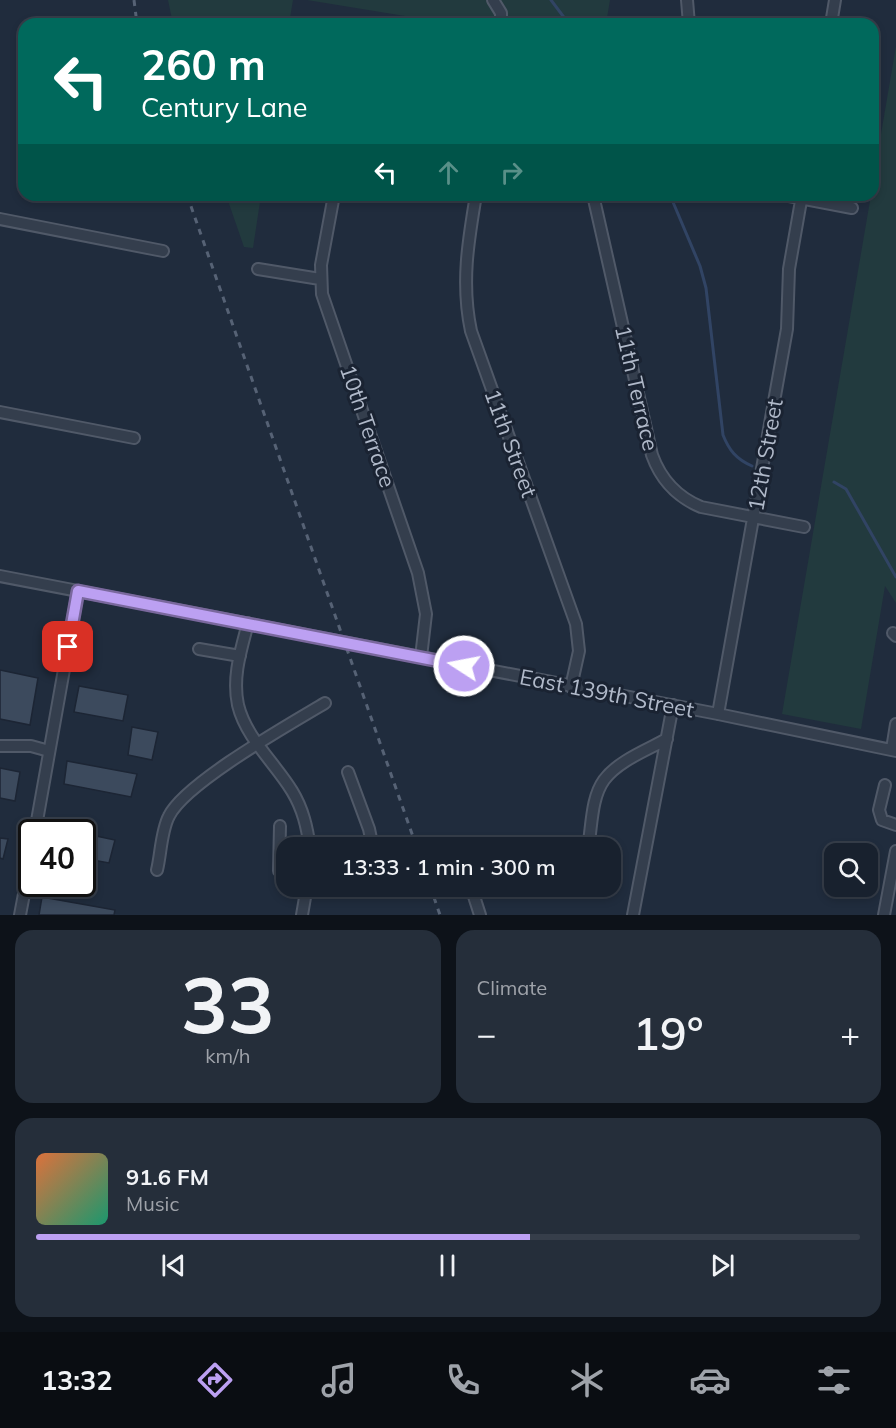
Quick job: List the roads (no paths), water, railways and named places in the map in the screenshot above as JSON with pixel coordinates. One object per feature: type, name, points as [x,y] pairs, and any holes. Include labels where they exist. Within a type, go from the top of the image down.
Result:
[{"type":"street","points":[[493,0],[501,13],[501,18]]},
{"type":"street","points":[[687,0],[688,18]]},
{"type":"street","points":[[832,18],[835,0]]},
{"type":"street","name":"10th Terrace","points":[[333,201],[320,279],[322,294],[418,573],[426,614],[421,657]]},
{"type":"street","name":"11th Street","points":[[475,201],[466,259],[467,313],[471,331],[576,624],[579,651],[571,687]]},
{"type":"street","name":"11th Terrace","points":[[594,201],[652,455],[659,473],[687,501],[701,507],[804,527]]},
{"type":"street","name":"12th Street","points":[[718,714],[787,329],[789,269],[800,201]]},
{"type":"street","points":[[820,201],[852,208]]},
{"type":"street","points":[[0,219],[163,251]]},
{"type":"street","points":[[258,269],[320,279]]},
{"type":"street","points":[[0,412],[134,438]]},
{"type":"street","name":"East 139th Street","points":[[0,576],[673,705],[894,750]]},
{"type":"street","points":[[37,819],[78,591]]},
{"type":"street","points":[[248,623],[236,670],[238,706],[258,744],[292,791],[307,824],[309,837]]},
{"type":"street","points":[[199,649],[240,656]]},
{"type":"street","points":[[157,870],[168,816],[181,800],[258,744],[325,703]]},
{"type":"street","points":[[633,915],[673,705]]},
{"type":"street","points":[[894,750],[896,724]]},
{"type":"street","points":[[590,837],[596,797],[604,779],[623,764],[667,739]]},
{"type":"street","points":[[0,746],[32,746],[49,751]]},
{"type":"street","points":[[348,772],[371,837]]},
{"type":"street","points":[[885,785],[879,810],[882,820],[896,825]]},
{"type":"street","points":[[280,826],[280,837]]},
{"type":"street","points":[[884,915],[892,895],[896,851]]},
{"type":"street","points":[[20,915],[23,897]]},
{"type":"street","points":[[302,915],[305,897]]},
{"type":"street","points":[[474,897],[480,915]]},
{"type":"waterway","points":[[551,0],[564,18]]},
{"type":"waterway","points":[[673,201],[700,266],[706,288],[723,435],[734,454],[752,466]]},
{"type":"waterway","points":[[834,482],[846,489],[896,577]]},
{"type":"railway","points":[[134,0],[136,18]]},
{"type":"railway","points":[[189,201],[413,837]]},
{"type":"railway","points":[[434,897],[440,915]]}]
